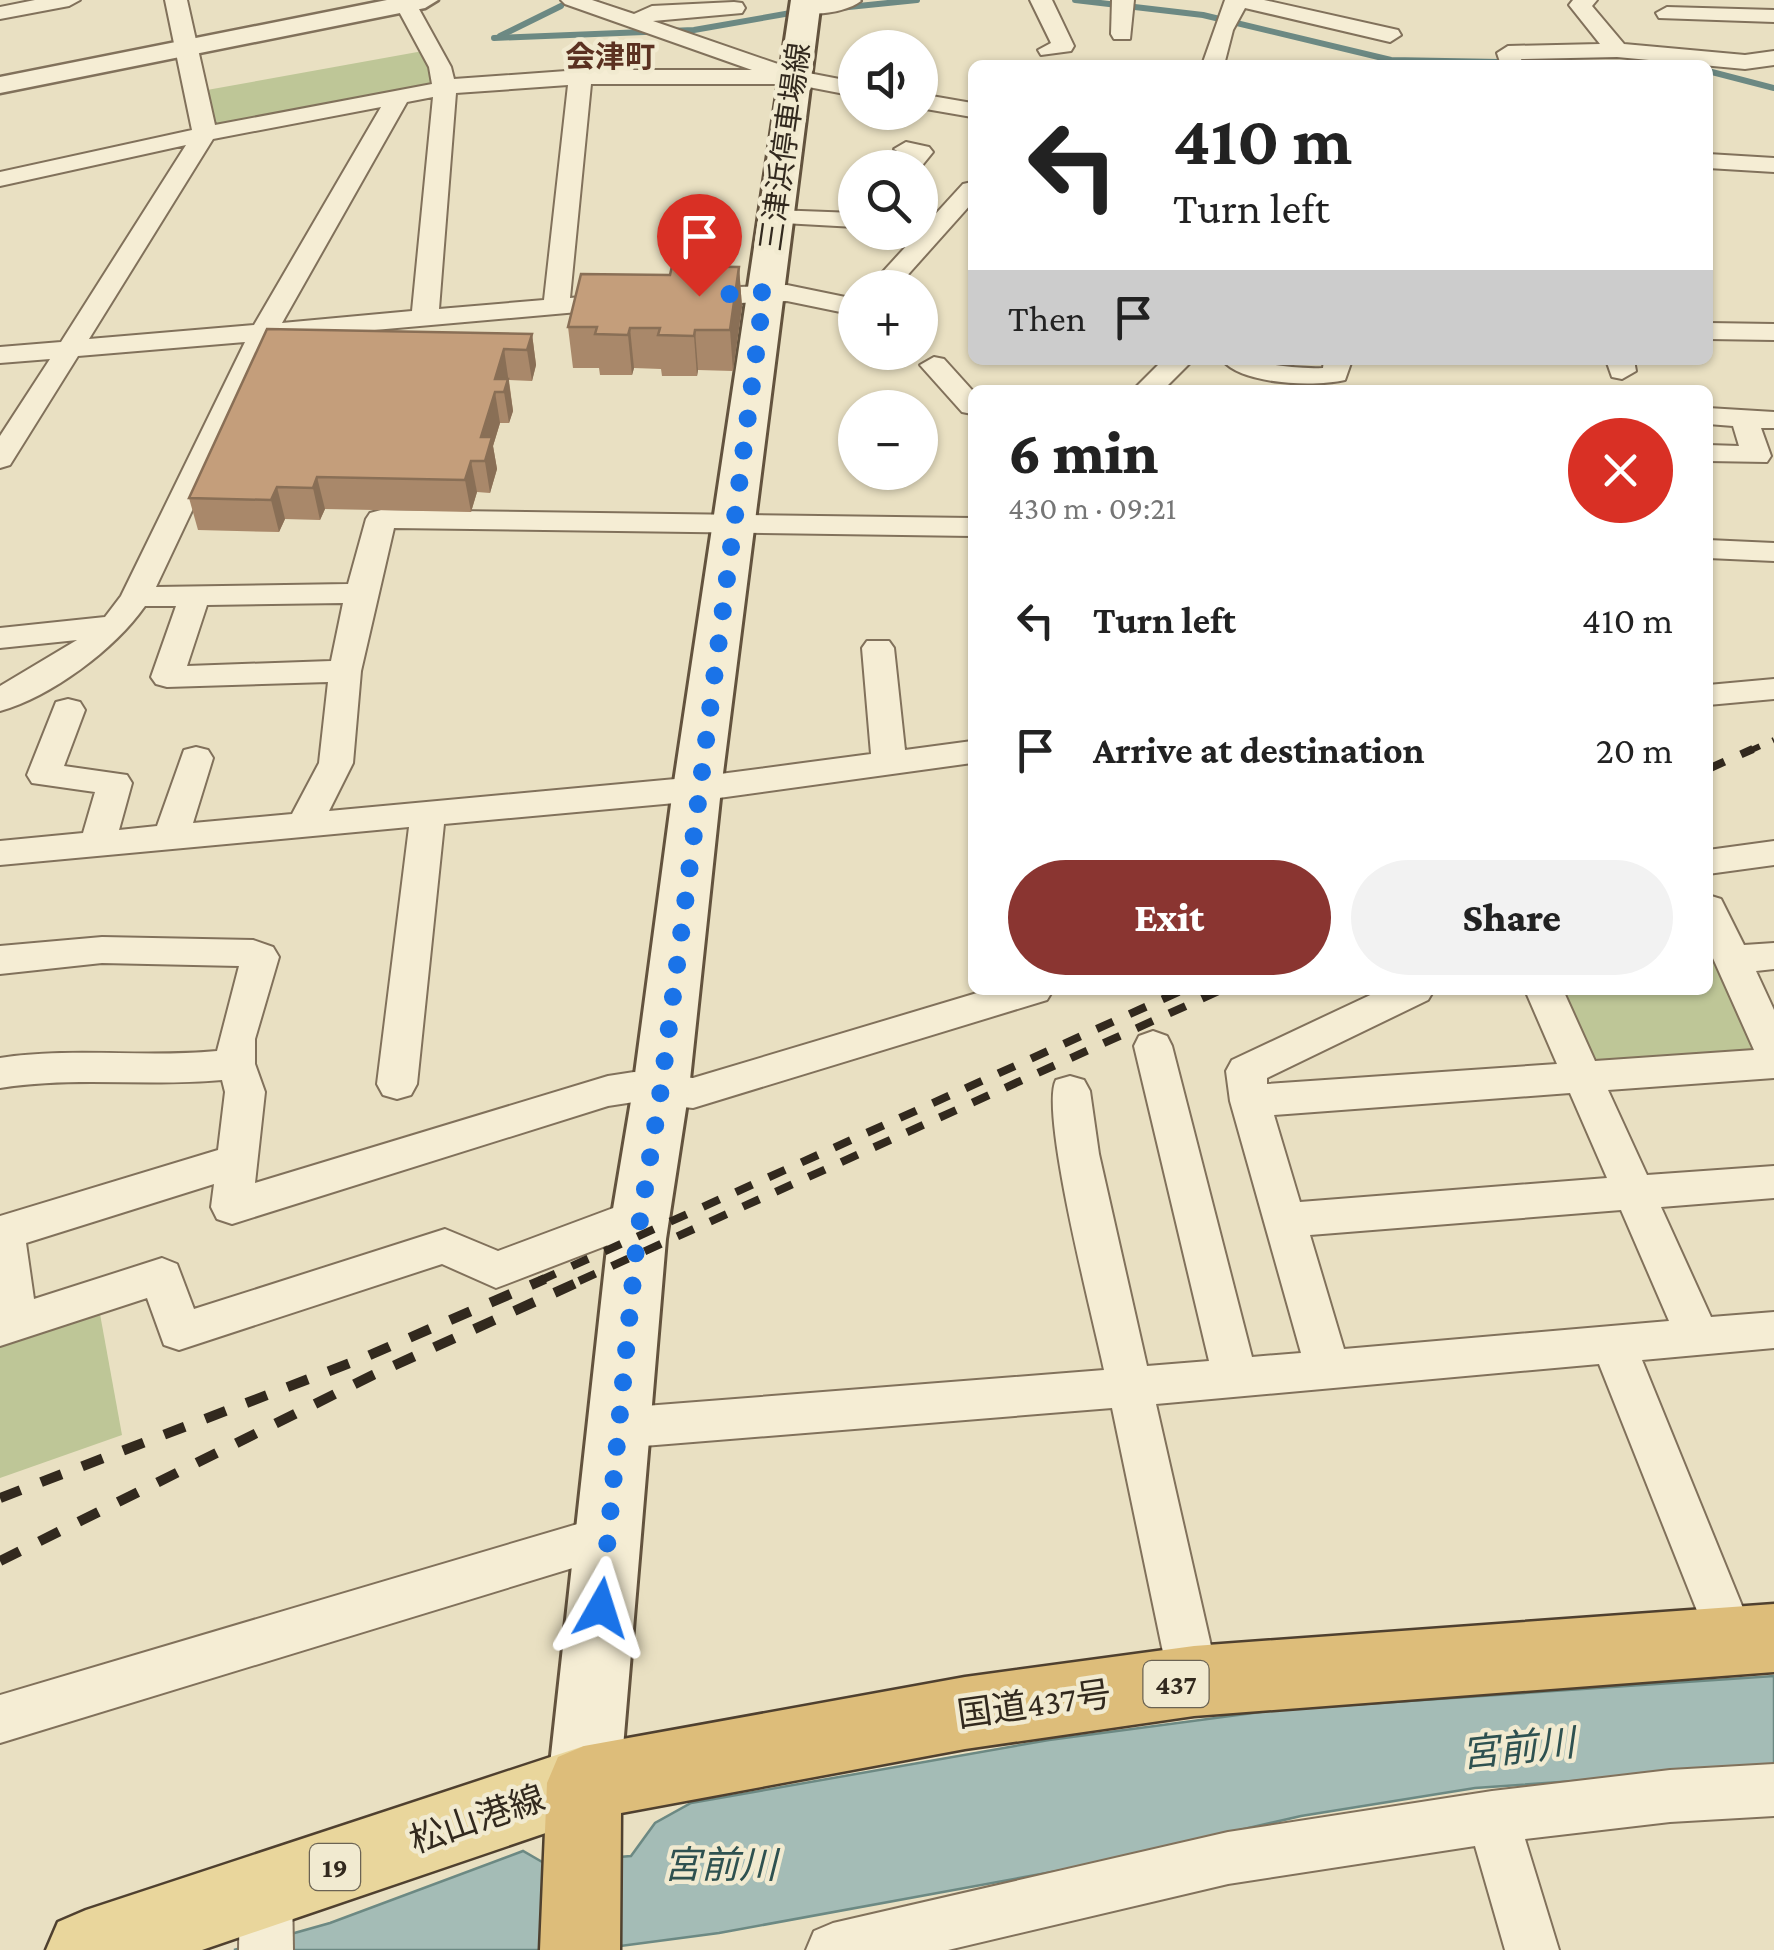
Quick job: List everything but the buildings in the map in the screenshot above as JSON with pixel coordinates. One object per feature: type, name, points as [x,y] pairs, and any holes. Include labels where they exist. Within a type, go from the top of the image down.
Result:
[{"type":"highway","name":"国道437号","points":[[583,1801],[964,1713],[1194,1681],[1753,1639]]},
{"type":"highway","points":[[580,1950],[583,1801]]},
{"type":"main road","name":"三津浜停車場線","points":[[583,1801],[640,1214],[661,1089],[697,789],[736,524],[793,77],[814,7]]},
{"type":"main road","name":"松山港線","points":[[86,1950],[266,1927],[583,1801]]},
{"type":"street","points":[[0,13],[65,0]]},
{"type":"street","points":[[0,459],[9,432],[70,348],[205,134],[176,0]]},
{"type":"street","points":[[1042,0],[1062,46],[1048,50]]},
{"type":"street","points":[[1122,34],[1123,0]]},
{"type":"street","points":[[1586,0],[1580,5],[1616,50]]},
{"type":"street","points":[[581,1],[793,77],[838,86]]},
{"type":"street","points":[[1215,60],[1232,2],[1390,35]]},
{"type":"street","points":[[0,85],[401,3],[440,67],[445,90],[425,318]]},
{"type":"street","points":[[636,22],[652,12],[734,8]]},
{"type":"street","points":[[1667,13],[1774,16]]},
{"type":"street","points":[[1510,60],[1508,54],[1616,50],[1692,60]]},
{"type":"street","points":[[1713,61],[1774,58]]},
{"type":"street","points":[[0,180],[205,134],[476,82],[580,77],[793,77]]},
{"type":"street","points":[[556,306],[580,77]]},
{"type":"street","points":[[0,700],[68,663],[115,626],[136,597],[263,333],[397,100]]},
{"type":"street","points":[[938,104],[968,109]]},
{"type":"street","points":[[1713,161],[1774,165]]},
{"type":"street","points":[[898,270],[968,193]]},
{"type":"street","points":[[774,216],[838,219]]},
{"type":"street","points":[[0,355],[556,306],[764,292],[838,304]]},
{"type":"street","points":[[1713,331],[1774,332]]},
{"type":"street","points":[[1152,385],[1174,365]]},
{"type":"street","points":[[1262,380],[1324,377],[1335,374],[1337,365]]},
{"type":"street","points":[[938,369],[968,402]]},
{"type":"street","points":[[1713,416],[1774,420]]},
{"type":"street","points":[[1713,453],[1757,456],[1744,418]]},
{"type":"street","points":[[303,826],[336,763],[346,671],[361,593],[382,518],[736,524],[968,537]]},
{"type":"street","points":[[1713,550],[1770,561]]},
{"type":"street","points":[[136,597],[361,593]]},
{"type":"street","points":[[195,596],[167,677],[346,671]]},
{"type":"street","points":[[0,638],[115,626]]},
{"type":"street","points":[[878,648],[889,761]]},
{"type":"street","points":[[1713,695],[1774,689]]},
{"type":"street","points":[[68,710],[44,775],[115,783],[98,844]]},
{"type":"street","points":[[0,853],[697,789],[968,752]]},
{"type":"street","points":[[170,838],[196,758]]},
{"type":"street","points":[[397,1084],[428,815]]},
{"type":"street","points":[[1713,861],[1774,852]]},
{"type":"street","points":[[1713,922],[1774,1051]]},
{"type":"street","points":[[0,960],[102,950],[253,953],[260,957],[236,1039],[236,1064],[245,1092],[232,1207],[608,1091],[634,1087],[693,1093],[1017,995]]},
{"type":"street","points":[[1731,960],[1774,956]]},
{"type":"street","points":[[1328,1370],[1250,1101],[1246,1071],[1404,995]]},
{"type":"street","points":[[1546,995],[1698,1337]]},
{"type":"street","points":[[1153,1046],[1235,1378]]},
{"type":"street","points":[[1250,1101],[1774,1063]]},
{"type":"street","points":[[0,1073],[43,1066],[170,1070],[236,1064]]},
{"type":"street","points":[[1070,1091],[1080,1154],[1194,1681]]},
{"type":"street","points":[[238,1160],[2,1233],[8,1326],[162,1276],[179,1332],[445,1246],[496,1270],[640,1214]]},
{"type":"street","points":[[1284,1220],[1774,1182]]},
{"type":"street","points":[[619,1428],[1774,1330]]},
{"type":"street","points":[[1613,1344],[1753,1639]]},
{"type":"street","points":[[0,1719],[608,1537]]},
{"type":"street","points":[[833,1950],[1228,1858],[1492,1816],[1670,1796],[1774,1790]]},
{"type":"street","points":[[1492,1816],[1532,1950]]},
{"type":"green space","points":[[423,51],[439,89],[213,128],[207,90]]},
{"type":"green space","points":[[1713,939],[1766,1057],[1586,1070],[1552,995],[1713,995]]},
{"type":"green space","points":[[98,1303],[122,1435],[0,1478],[0,1336]]},
{"type":"water","name":"宮前川","points":[[1774,1676],[1774,1767],[1475,1788],[1301,1816],[1074,1868],[719,1933],[590,1950],[234,1950],[330,1923],[523,1851],[544,1863],[631,1856],[655,1823],[691,1803],[1049,1740],[1276,1710]]},
{"type":"waterway","points":[[839,8],[917,0]]},
{"type":"waterway","points":[[1075,0],[1203,15],[1391,60]]},
{"type":"waterway","points":[[500,36],[561,6]]},
{"type":"waterway","points":[[494,38],[694,30],[802,11]]},
{"type":"waterway","points":[[1713,72],[1774,88]]},
{"type":"railway","points":[[1747,752],[1774,740]]},
{"type":"railway","points":[[1713,767],[1753,749]]},
{"type":"railway","points":[[539,1281],[1172,995]]},
{"type":"railway","points":[[579,1281],[1210,995]]},
{"type":"railway","points":[[0,1498],[363,1358],[545,1279]]},
{"type":"railway","points":[[0,1561],[373,1375],[585,1279]]},
{"type":"district","name":"会津町","points":[[610,57]]},
{"type":"route","points":[[601,1608],[637,1239],[661,1089],[764,292],[699,296]]}]
